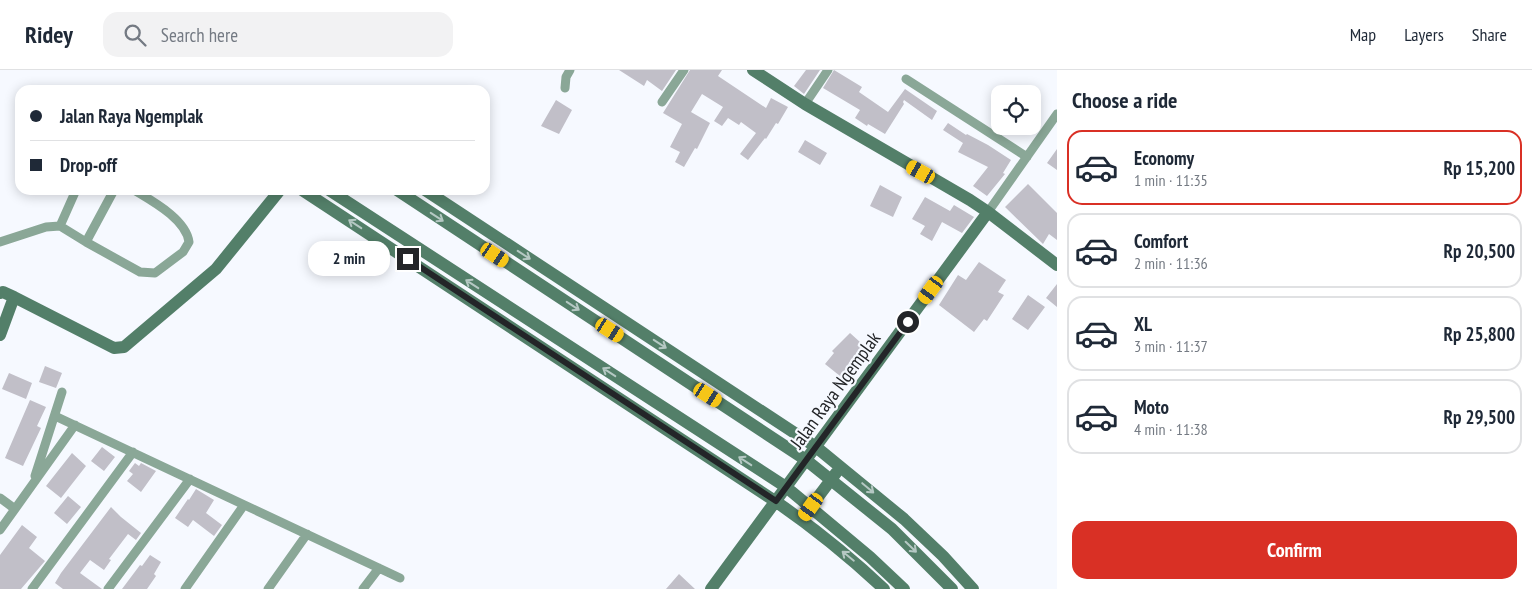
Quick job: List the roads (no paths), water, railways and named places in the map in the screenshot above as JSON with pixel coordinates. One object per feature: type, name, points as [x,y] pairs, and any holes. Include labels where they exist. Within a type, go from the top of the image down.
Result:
[{"type":"main road","points":[[753,70],[805,104],[988,212],[1057,265]]},
{"type":"main road","points":[[0,293],[3,292],[14,297],[114,348],[124,347],[216,269],[276,195]]},
{"type":"main road","points":[[310,195],[776,501],[861,567],[884,589]]},
{"type":"main road","points":[[337,195],[786,487],[870,557],[904,589]]},
{"type":"main road","points":[[405,195],[806,460],[892,530],[952,589]]},
{"type":"main road","points":[[433,195],[816,447],[904,519],[974,589]]},
{"type":"main road","name":"Jalan Raya Ngemplak","points":[[711,589],[988,212]]},
{"type":"main road","points":[[0,335],[14,297]]},
{"type":"main road","points":[[802,520],[841,466]]},
{"type":"street","points":[[565,88],[566,77],[570,70]]},
{"type":"street","points":[[662,102],[684,70]]},
{"type":"street","points":[[805,104],[828,70]]},
{"type":"street","points":[[906,79],[1027,157]]},
{"type":"street","name":"Jalan Raya Ngemplak","points":[[988,212],[1057,114]]},
{"type":"street","points":[[60,226],[74,195]]},
{"type":"street","points":[[86,242],[111,195]]},
{"type":"street","points":[[0,242],[46,227],[60,226],[140,272],[155,273],[183,252],[189,242],[188,236],[167,210],[142,195]]},
{"type":"street","points":[[33,484],[62,392]]},
{"type":"street","points":[[55,416],[400,578]]},
{"type":"street","points":[[0,530],[75,425]]},
{"type":"street","points":[[32,589],[133,452]]},
{"type":"street","points":[[108,589],[190,479]]},
{"type":"street","points":[[0,498],[15,509]]},
{"type":"street","points":[[185,589],[244,505]]},
{"type":"street","points":[[268,589],[307,534]]},
{"type":"street","points":[[363,589],[379,568]]}]
